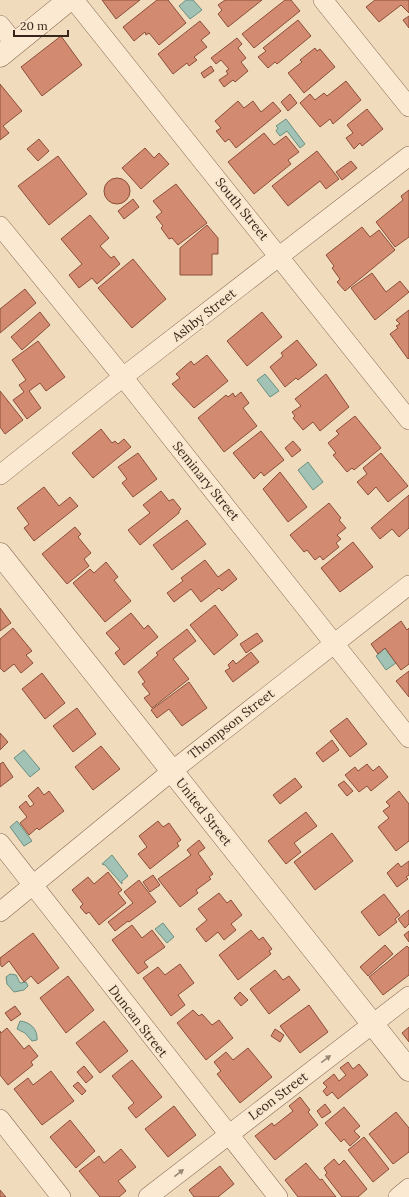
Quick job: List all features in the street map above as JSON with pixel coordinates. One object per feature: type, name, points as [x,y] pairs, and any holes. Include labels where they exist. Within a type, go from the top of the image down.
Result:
[{"type":"street","points":[[0,25],[8,50],[69,0]]},
{"type":"street","name":"South Street","points":[[74,0],[280,256],[409,420]]},
{"type":"street","points":[[324,0],[409,107]]},
{"type":"street","name":"Ashby Street","points":[[0,475],[123,377],[409,156]]},
{"type":"street","name":"Seminary Street","points":[[0,226],[335,642],[409,738]]},
{"type":"street","name":"United Street","points":[[0,554],[409,1070]]},
{"type":"street","name":"Thompson Street","points":[[0,912],[172,771],[409,585]]},
{"type":"street","name":"Duncan Street","points":[[0,843],[227,1135],[278,1197]]},
{"type":"street","name":"Leon Street","points":[[148,1197],[409,996]]},
{"type":"street","points":[[0,1118],[61,1197]]},
{"type":"street","points":[[398,1197],[409,1188]]},
{"type":"shaded area","points":[[186,0],[193,0],[202,10],[190,19],[179,6]]},
{"type":"shaded area","points":[[286,119],[305,144],[300,148],[287,131],[280,136],[276,131],[278,128],[276,126]]},
{"type":"shaded area","points":[[265,374],[279,391],[270,397],[257,380]]},
{"type":"shaded area","points":[[308,462],[323,482],[313,490],[298,470]]},
{"type":"shaded area","points":[[385,648],[396,663],[386,670],[376,656]]},
{"type":"shaded area","points":[[24,750],[40,769],[30,777],[14,758]]},
{"type":"shaded area","points":[[17,821],[32,841],[24,846],[10,827]]},
{"type":"shaded area","points":[[112,855],[128,876],[122,881],[122,884],[105,865],[102,864]]},
{"type":"shaded area","points":[[163,923],[174,937],[167,943],[155,929]]},
{"type":"shaded area","points":[[10,974],[16,975],[20,983],[26,982],[28,986],[24,990],[14,992],[7,984],[6,977]]},
{"type":"shaded area","points":[[20,1021],[27,1023],[35,1029],[37,1040],[32,1041],[25,1033],[17,1029]]},
{"type":"building","points":[[102,0],[140,0],[116,19]]},
{"type":"building","points":[[157,0],[168,0],[186,23],[159,45],[149,33],[146,35],[145,32],[134,41],[123,27]]},
{"type":"building","points":[[225,0],[262,0],[228,27],[218,14],[222,10],[218,5]]},
{"type":"building","points":[[285,0],[291,0],[300,11],[254,48],[242,34]]},
{"type":"building","points":[[375,0],[409,0],[409,13],[401,5],[379,22],[366,7]]},
{"type":"building","points":[[409,16],[409,28],[403,20]]},
{"type":"building","points":[[298,20],[311,36],[277,64],[275,62],[268,68],[258,57],[266,51],[263,48]]},
{"type":"building","points":[[200,21],[210,33],[201,40],[207,47],[194,57],[197,60],[189,66],[187,63],[173,74],[158,54]]},
{"type":"building","points":[[61,36],[82,65],[42,96],[21,67]]},
{"type":"building","points":[[237,38],[242,44],[238,48],[246,58],[241,62],[248,71],[235,82],[233,80],[224,87],[219,80],[228,74],[226,71],[229,69],[221,60],[216,64],[211,58]]},
{"type":"building","points":[[315,48],[317,51],[320,49],[335,67],[304,93],[288,73],[302,62],[300,60]]},
{"type":"building","points":[[211,66],[214,71],[204,78],[201,73]]},
{"type":"building","points":[[346,81],[361,100],[333,124],[330,119],[320,127],[300,103],[310,94],[315,100],[324,93],[327,96]]},
{"type":"building","points":[[0,84],[22,111],[3,126],[9,133],[0,140]]},
{"type":"building","points":[[290,94],[297,103],[288,111],[281,102]]},
{"type":"building","points":[[238,101],[244,108],[253,101],[261,112],[273,102],[281,111],[236,148],[229,139],[225,142],[216,131],[221,128],[215,121]]},
{"type":"building","points":[[367,109],[383,129],[362,146],[360,143],[354,149],[346,138],[353,133],[347,125]]},
{"type":"building","points":[[264,133],[274,145],[286,136],[299,152],[288,160],[291,164],[254,194],[228,162]]},
{"type":"building","points":[[39,139],[49,151],[38,161],[27,149]]},
{"type":"building","points":[[145,148],[154,158],[159,153],[169,164],[141,189],[122,168]]},
{"type":"building","points":[[317,151],[339,179],[326,189],[320,181],[288,206],[272,186]]},
{"type":"building","points":[[58,156],[87,194],[49,225],[18,186]]},
{"type":"building","points":[[351,161],[357,168],[342,180],[336,172]]},
{"type":"building","points":[[117,178],[126,182],[130,191],[126,200],[117,204],[108,200],[104,191],[108,182]]},
{"type":"building","points":[[176,184],[207,223],[178,245],[172,238],[169,239],[161,228],[163,226],[156,217],[162,212],[153,201]]},
{"type":"building","points":[[409,190],[409,237],[395,247],[376,222],[403,200],[401,196]]},
{"type":"building","points":[[133,199],[139,207],[124,219],[118,211]]},
{"type":"building","points":[[90,215],[109,238],[100,246],[111,258],[114,256],[120,264],[97,284],[92,278],[79,288],[69,275],[82,264],[61,239]]},
{"type":"building","points":[[207,225],[218,238],[218,254],[212,254],[212,275],[180,275],[180,248]]},
{"type":"building","points":[[362,227],[370,237],[379,230],[395,250],[345,291],[337,282],[340,279],[332,268],[334,266],[326,255]]},
{"type":"building","points":[[133,259],[166,299],[132,328],[98,288]]},
{"type":"building","points":[[372,273],[386,292],[400,281],[409,292],[375,320],[351,288]]},
{"type":"building","points":[[25,289],[36,303],[0,333],[0,309]]},
{"type":"building","points":[[409,310],[408,359],[390,334],[398,328],[396,326],[400,324],[396,320]]},
{"type":"building","points":[[40,312],[50,325],[22,350],[11,337]]},
{"type":"building","points":[[262,312],[282,337],[247,366],[227,341]]},
{"type":"building","points":[[297,340],[317,365],[298,380],[296,378],[285,387],[270,367],[283,356],[281,353]]},
{"type":"building","points":[[38,341],[65,377],[46,391],[40,383],[29,391],[41,408],[27,419],[13,400],[24,392],[19,385],[26,380],[12,360]]},
{"type":"building","points":[[207,355],[228,381],[194,408],[172,384],[180,378],[176,374],[191,361],[194,365]]},
{"type":"building","points":[[326,374],[349,407],[320,431],[313,422],[303,430],[293,418],[295,416],[292,412],[301,406],[295,399]]},
{"type":"building","points":[[0,391],[23,420],[5,434],[0,427]]},
{"type":"building","points":[[241,392],[249,403],[243,408],[257,426],[224,452],[198,418],[226,395],[228,397],[233,393],[235,397]]},
{"type":"building","points":[[355,416],[381,448],[354,470],[352,468],[347,472],[333,455],[336,453],[328,443],[339,434],[336,431]]},
{"type":"building","points":[[101,429],[112,443],[115,441],[118,444],[124,439],[131,447],[93,478],[72,453]]},
{"type":"building","points":[[261,431],[284,460],[264,476],[261,472],[254,479],[233,453]]},
{"type":"building","points":[[293,441],[301,450],[292,457],[285,448]]},
{"type":"building","points":[[138,453],[157,479],[133,497],[122,483],[127,479],[118,467]]},
{"type":"building","points":[[381,453],[408,486],[388,502],[376,487],[368,495],[357,482],[367,474],[363,468]]},
{"type":"building","points":[[280,472],[307,507],[288,522],[263,489]]},
{"type":"building","points":[[44,487],[59,506],[70,497],[78,506],[34,541],[24,528],[29,524],[17,508]]},
{"type":"building","points":[[161,491],[169,501],[173,499],[181,509],[179,513],[140,545],[128,530],[150,513],[143,505]]},
{"type":"building","points":[[409,495],[409,528],[399,537],[392,529],[380,539],[371,528]]},
{"type":"building","points":[[329,503],[341,518],[339,520],[346,528],[337,535],[341,539],[336,543],[339,547],[323,560],[320,556],[315,560],[307,550],[304,552],[290,535]]},
{"type":"building","points":[[187,520],[206,544],[172,570],[153,545]]},
{"type":"building","points":[[75,527],[81,534],[78,537],[91,553],[84,559],[89,566],[67,584],[42,554]]},
{"type":"building","points":[[353,542],[373,567],[340,592],[321,568]]},
{"type":"building","points":[[205,560],[218,577],[229,569],[237,579],[222,591],[219,588],[201,602],[191,589],[174,602],[167,593],[183,581],[181,578]]},
{"type":"building","points":[[106,562],[118,577],[114,580],[131,601],[105,622],[73,583],[90,569],[94,573]]},
{"type":"building","points":[[215,605],[238,635],[214,655],[190,625]]},
{"type":"building","points":[[0,608],[11,623],[0,631]]},
{"type":"building","points":[[131,613],[144,629],[148,625],[158,637],[124,665],[115,653],[120,649],[106,633]]},
{"type":"building","points":[[401,621],[407,630],[409,628],[409,664],[401,670],[385,648],[378,654],[371,644]]},
{"type":"building","points":[[13,628],[32,651],[26,655],[33,663],[21,673],[14,664],[4,672],[0,668],[0,639]]},
{"type":"building","points":[[187,629],[196,641],[173,659],[189,679],[152,708],[144,698],[150,694],[142,684],[145,682],[138,672],[158,655],[156,653]]},
{"type":"building","points":[[257,633],[263,641],[246,653],[240,644]]},
{"type":"building","points":[[251,652],[259,662],[233,682],[225,671],[230,668],[228,665],[233,660],[236,664]]},
{"type":"building","points":[[409,671],[409,697],[396,681]]},
{"type":"building","points":[[42,673],[65,703],[45,719],[22,689]]},
{"type":"building","points":[[189,682],[207,708],[182,726],[169,709],[157,718],[151,710]]},
{"type":"building","points":[[77,708],[96,734],[73,752],[53,726]]},
{"type":"building","points":[[347,718],[367,744],[350,757],[330,731]]},
{"type":"building","points":[[0,733],[8,742],[0,750]]},
{"type":"building","points":[[332,740],[339,750],[323,762],[316,753]]},
{"type":"building","points":[[101,746],[120,769],[93,790],[75,767]]},
{"type":"building","points":[[3,762],[13,777],[0,787],[0,764]]},
{"type":"building","points":[[367,764],[373,771],[379,766],[388,777],[371,791],[367,786],[359,792],[345,775],[355,767],[358,771]]},
{"type":"building","points":[[295,778],[302,787],[280,804],[273,795]]},
{"type":"building","points":[[344,781],[353,791],[347,796],[338,785]]},
{"type":"building","points":[[38,787],[44,795],[49,791],[64,811],[39,830],[37,828],[29,835],[20,823],[27,817],[19,807],[26,801],[30,807],[34,804],[28,796]]},
{"type":"building","points":[[399,791],[409,804],[409,841],[396,851],[378,827],[389,818],[383,811],[390,806],[386,802]]},
{"type":"building","points":[[306,812],[317,826],[294,843],[301,852],[286,864],[268,841]]},
{"type":"building","points":[[158,821],[163,827],[169,823],[181,840],[177,843],[179,846],[150,869],[138,854],[147,847],[139,836]]},
{"type":"building","points":[[332,833],[353,861],[315,890],[294,862]]},
{"type":"building","points":[[199,840],[205,848],[198,853],[213,874],[209,877],[211,879],[196,890],[198,893],[180,907],[158,879],[191,855],[187,850]]},
{"type":"building","points":[[409,861],[409,875],[406,877],[408,879],[397,887],[387,873],[398,863],[401,867]]},
{"type":"building","points":[[108,872],[122,890],[118,893],[126,903],[99,925],[89,912],[86,914],[80,907],[83,904],[72,890],[88,877],[94,884]]},
{"type":"building","points":[[153,875],[160,885],[150,892],[143,882]]},
{"type":"building","points":[[139,880],[156,902],[115,931],[108,922],[133,903],[124,892]]},
{"type":"building","points":[[219,893],[227,903],[231,900],[242,915],[231,924],[236,930],[224,940],[218,932],[206,942],[196,929],[207,920],[198,909]]},
{"type":"building","points":[[384,894],[400,915],[395,919],[397,922],[379,936],[361,912]]},
{"type":"building","points":[[409,910],[409,924],[405,928],[398,919]]},
{"type":"building","points":[[132,925],[142,938],[152,930],[165,947],[144,962],[148,967],[138,974],[112,940]]},
{"type":"building","points":[[251,930],[259,940],[263,937],[272,949],[269,951],[271,954],[238,980],[219,955]]},
{"type":"building","points":[[409,931],[409,942],[404,935]]},
{"type":"building","points":[[33,933],[59,968],[38,984],[31,976],[24,982],[9,961],[2,967],[0,964],[0,958]]},
{"type":"building","points":[[385,945],[393,954],[368,976],[360,967]]},
{"type":"building","points":[[407,946],[409,948],[409,975],[383,995],[369,977]]},
{"type":"building","points":[[180,964],[194,983],[178,995],[185,1005],[171,1016],[143,978],[158,967],[165,975]]},
{"type":"building","points":[[275,970],[283,980],[289,976],[300,990],[269,1014],[250,989]]},
{"type":"building","points":[[68,976],[94,1010],[66,1033],[40,998]]},
{"type":"building","points":[[240,992],[248,1000],[241,1006],[234,998]]},
{"type":"building","points":[[309,1005],[328,1032],[300,1053],[280,1026]]},
{"type":"building","points":[[15,1006],[21,1014],[11,1021],[5,1013]]},
{"type":"building","points":[[193,1010],[199,1016],[202,1014],[212,1025],[219,1020],[233,1038],[206,1060],[177,1023]]},
{"type":"building","points":[[104,1021],[128,1051],[100,1073],[76,1043]]},
{"type":"building","points":[[409,1027],[409,1042],[402,1033]]},
{"type":"building","points":[[7,1028],[24,1049],[29,1045],[38,1056],[31,1062],[33,1065],[8,1085],[0,1075],[0,1031],[1,1033]]},
{"type":"building","points":[[275,1029],[284,1035],[280,1042],[271,1036]]},
{"type":"building","points":[[248,1048],[272,1077],[240,1103],[217,1074],[221,1071],[214,1062],[226,1052],[233,1060]]},
{"type":"building","points":[[132,1060],[162,1097],[136,1118],[128,1108],[134,1103],[112,1076]]},
{"type":"building","points":[[348,1062],[353,1069],[359,1064],[368,1075],[338,1099],[332,1092],[327,1096],[323,1091],[327,1087],[323,1083],[334,1074],[339,1081],[346,1075],[340,1068]]},
{"type":"building","points":[[84,1066],[93,1077],[86,1083],[77,1072]]},
{"type":"building","points":[[51,1071],[74,1101],[42,1125],[14,1089],[28,1078],[33,1085]]},
{"type":"building","points":[[78,1082],[86,1091],[82,1095],[73,1086]]},
{"type":"building","points":[[300,1097],[310,1110],[308,1112],[318,1125],[275,1160],[255,1136],[272,1123],[274,1126],[293,1111],[289,1106]]},
{"type":"building","points":[[325,1104],[331,1112],[322,1118],[317,1111]]},
{"type":"building","points":[[174,1106],[196,1135],[168,1157],[145,1129]]},
{"type":"building","points":[[344,1107],[360,1126],[354,1131],[360,1137],[350,1146],[344,1139],[341,1142],[325,1123]]},
{"type":"building","points":[[396,1112],[409,1128],[409,1152],[393,1164],[369,1134]]},
{"type":"building","points":[[70,1120],[95,1151],[76,1168],[50,1137]]},
{"type":"building","points":[[364,1137],[389,1169],[373,1182],[348,1150]]},
{"type":"building","points":[[121,1149],[136,1167],[118,1181],[126,1191],[119,1197],[100,1197],[79,1171],[99,1156],[104,1163]]},
{"type":"building","points":[[334,1159],[339,1165],[344,1160],[367,1189],[358,1197],[342,1197],[325,1175],[327,1173],[324,1168]]},
{"type":"building","points":[[306,1163],[320,1180],[322,1179],[336,1197],[298,1197],[285,1180]]},
{"type":"building","points":[[220,1166],[234,1184],[218,1197],[194,1197],[189,1190]]},
{"type":"building","points":[[0,1190],[6,1197],[0,1197]]}]
